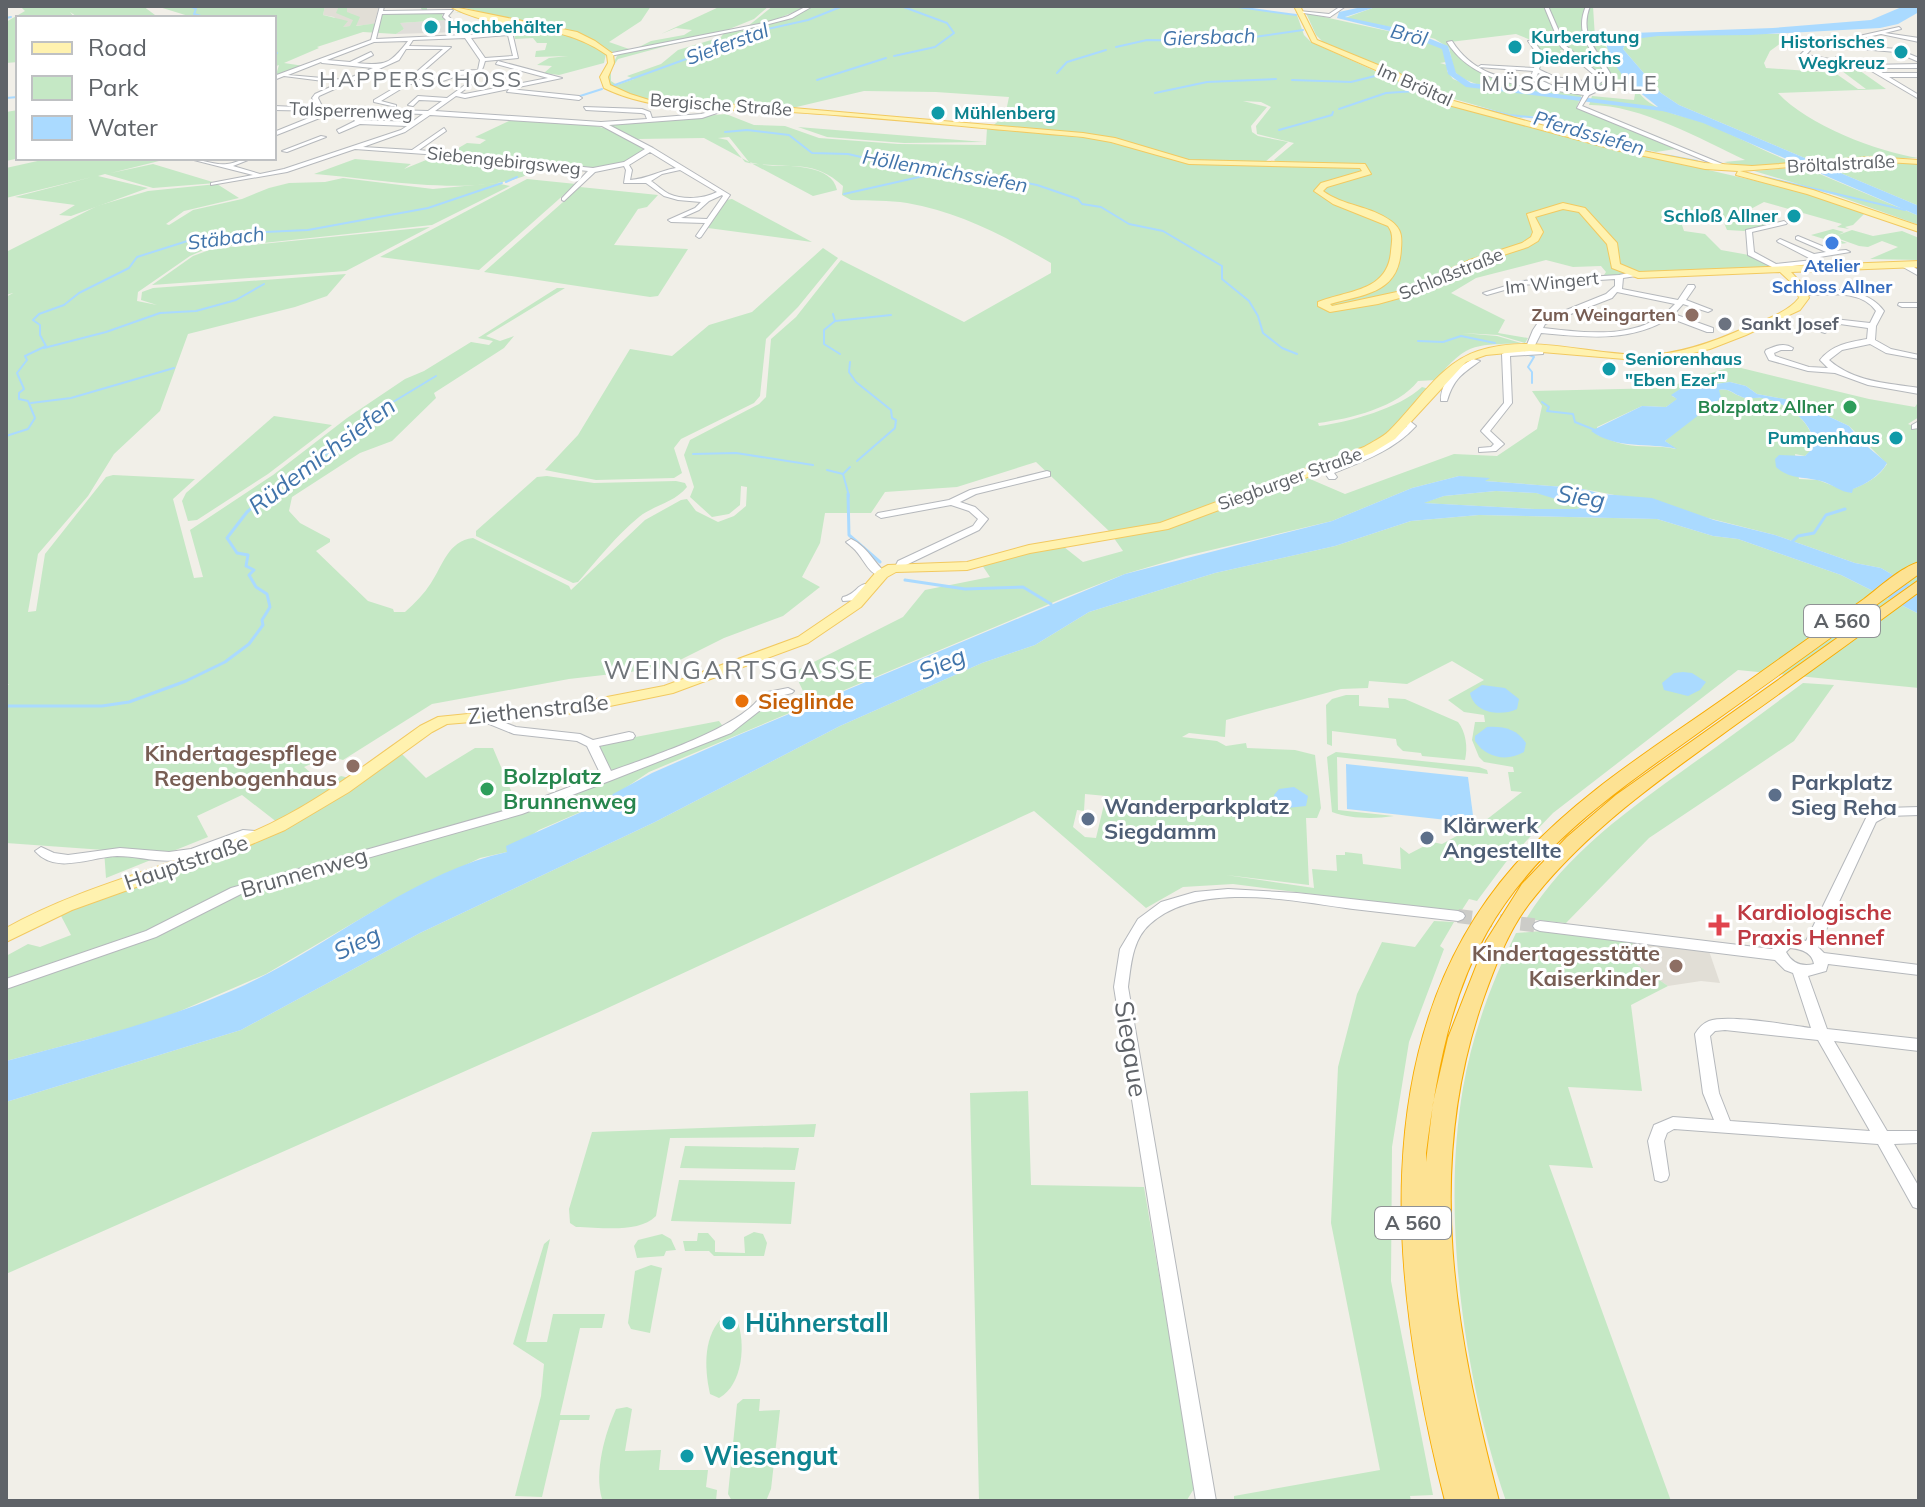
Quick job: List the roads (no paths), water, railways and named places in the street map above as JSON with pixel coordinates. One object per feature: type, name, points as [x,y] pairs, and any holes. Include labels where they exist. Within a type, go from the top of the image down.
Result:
[{"type":"highway","name":"A 560","points":[[1459,1501],[1426,1369],[1416,1293],[1414,1143],[1429,1053],[1468,948],[1508,885],[1545,843],[1586,805],[1919,567]]},
{"type":"highway","name":"A 560","points":[[1485,1501],[1466,1431],[1448,1344],[1436,1187],[1441,1119],[1455,1043],[1489,956],[1521,901],[1563,851],[1605,812],[1919,585]]},
{"type":"main road","points":[[453,9],[561,31],[590,41],[610,54]]},
{"type":"main road","name":"Im Bröltal","points":[[1298,9],[1309,35],[1319,44],[1397,76],[1440,100],[1616,148],[1752,172]]},
{"type":"main road","name":"Bergische Straße","points":[[610,54],[611,63],[604,77],[614,91],[657,103],[793,110],[990,127]]},
{"type":"main road","name":"Schloßstraße","points":[[990,127],[1100,137],[1189,162],[1349,164],[1366,168],[1369,171],[1366,173],[1324,185],[1318,191],[1335,203],[1376,218],[1393,228],[1396,235],[1395,265],[1389,275],[1373,288],[1322,304],[1328,309],[1402,295],[1473,262],[1525,245],[1538,233],[1530,216],[1563,206],[1586,213],[1612,243],[1615,266],[1633,274]]},
{"type":"main road","name":"Bröltalstraße","points":[[1752,172],[1854,160],[1919,162]]},
{"type":"main road","points":[[1752,172],[1919,229]]},
{"type":"main road","points":[[1633,274],[1919,264]]},
{"type":"main road","points":[[1781,268],[1803,293]]},
{"type":"main road","name":"Siegburger Straße","points":[[1029,549],[1163,526],[1368,450],[1391,436],[1443,390],[1462,360],[1474,355],[1509,347],[1535,347],[1615,357],[1667,356],[1710,345],[1766,323],[1796,308],[1804,298],[1803,293]]},
{"type":"main road","name":"Ziethenstraße","points":[[360,776],[426,729],[444,720],[576,708],[668,690],[803,640],[864,598],[878,572],[900,567],[967,566],[1029,549]]},
{"type":"main road","name":"Hauptstraße","points":[[6,936],[66,902],[171,869],[254,838],[289,822],[360,776]]},
{"type":"street","points":[[610,54],[765,24],[790,17],[811,6]]},
{"type":"street","points":[[1298,9],[1330,16],[1344,6]]},
{"type":"street","points":[[1546,6],[1563,46],[1602,79],[1588,87],[1579,107],[1713,164],[1752,172]]},
{"type":"street","points":[[1450,42],[1457,54],[1472,67],[1507,80],[1586,95],[1612,83],[1586,42],[1583,19],[1588,6]]},
{"type":"street","points":[[373,41],[373,31],[381,10],[453,9]]},
{"type":"street","points":[[453,9],[445,16],[467,37],[483,60],[556,79],[579,98],[592,120],[590,124]]},
{"type":"street","points":[[484,22],[498,34]]},
{"type":"street","points":[[1823,46],[1899,28]]},
{"type":"street","points":[[276,78],[373,41],[510,33],[516,57],[483,60]]},
{"type":"street","points":[[1882,34],[1918,44]]},
{"type":"street","points":[[1873,36],[1870,42],[1886,50]]},
{"type":"street","points":[[321,107],[315,98],[317,95],[383,67],[407,48],[412,38]]},
{"type":"street","points":[[1531,41],[1541,55],[1533,79]]},
{"type":"street","points":[[1784,41],[1897,51],[1919,63]]},
{"type":"street","points":[[1897,51],[1918,44]]},
{"type":"street","points":[[1802,56],[1813,45]]},
{"type":"street","points":[[394,106],[376,101],[408,82],[448,47],[407,48]]},
{"type":"street","points":[[351,64],[371,54]]},
{"type":"street","points":[[1802,56],[1840,62],[1838,58]]},
{"type":"street","points":[[1802,56],[1808,66],[1869,67],[1919,63]]},
{"type":"street","points":[[213,184],[264,176],[403,131],[454,90],[466,87],[480,71],[483,60]]},
{"type":"street","points":[[319,61],[383,67]]},
{"type":"street","points":[[1472,67],[1538,70],[1554,78],[1580,81]]},
{"type":"street","points":[[1869,67],[1919,97]]},
{"type":"street","points":[[1508,68],[1551,87]]},
{"type":"street","points":[[408,82],[443,81],[459,73],[480,71]]},
{"type":"street","points":[[525,79],[534,71]]},
{"type":"street","points":[[1882,75],[1919,75]]},
{"type":"street","points":[[283,76],[348,82]]},
{"type":"street","points":[[454,90],[465,96],[556,79]]},
{"type":"street","points":[[429,83],[425,86],[443,86]]},
{"type":"street","points":[[502,89],[579,98]]},
{"type":"street","points":[[1887,89],[1919,89]]},
{"type":"street","points":[[411,105],[418,98],[445,99]]},
{"type":"street","points":[[276,100],[284,106],[295,107]]},
{"type":"street","points":[[352,109],[435,105]]},
{"type":"street","name":"Talsperrenweg","points":[[276,108],[321,107],[361,112],[500,116],[590,124],[711,115],[727,108]]},
{"type":"street","points":[[276,133],[337,108]]},
{"type":"street","points":[[586,108],[642,111],[648,113],[650,120]]},
{"type":"street","points":[[359,122],[355,117],[361,112]]},
{"type":"street","points":[[482,126],[500,116]]},
{"type":"street","points":[[276,125],[308,121]]},
{"type":"street","points":[[339,131],[359,122],[412,124]]},
{"type":"street","points":[[601,124],[637,141],[678,169],[727,195],[699,236]]},
{"type":"street","name":"Siebengebirgsweg","points":[[414,151],[444,130]]},
{"type":"street","points":[[308,159],[281,150],[323,137]]},
{"type":"street","name":"Siebengebirgsweg","points":[[354,148],[414,151],[593,170],[626,164],[648,150]]},
{"type":"street","points":[[197,160],[264,176]]},
{"type":"street","points":[[225,167],[244,160]]},
{"type":"street","points":[[626,164],[629,170],[626,182],[647,181],[660,173],[678,169]]},
{"type":"street","name":"Siebengebirgsweg","points":[[564,199],[593,170]]},
{"type":"street","points":[[647,181],[666,195],[707,200]]},
{"type":"street","points":[[708,221],[671,220],[697,209],[722,192]]},
{"type":"street","points":[[1780,241],[1820,261],[1781,268],[1751,253],[1748,231],[1784,223]]},
{"type":"street","points":[[1798,238],[1834,253]]},
{"type":"street","points":[[1813,256],[1846,252]]},
{"type":"street","points":[[1906,265],[1919,274]]},
{"type":"street","name":"Im Wingert","points":[[1487,293],[1522,283],[1633,274]]},
{"type":"street","points":[[1615,276],[1617,290]]},
{"type":"street","points":[[1537,330],[1607,334],[1644,328],[1672,316],[1691,287]]},
{"type":"street","points":[[1482,450],[1493,449],[1500,444],[1485,431],[1508,403],[1506,354],[1540,352],[1535,347],[1537,330],[1549,318],[1617,290],[1708,310]]},
{"type":"street","points":[[1803,293],[1852,295],[1873,302],[1880,311],[1872,326],[1871,341]]},
{"type":"street","points":[[1902,305],[1919,305]]},
{"type":"street","points":[[1672,316],[1710,330]]},
{"type":"street","points":[[1822,331],[1836,321],[1872,326]]},
{"type":"street","points":[[1834,371],[1824,360],[1829,353],[1855,343],[1871,341],[1889,351],[1919,357]]},
{"type":"street","points":[[1789,348],[1780,347],[1769,352],[1772,358],[1782,362],[1919,391]]},
{"type":"street","points":[[1443,390],[1464,367],[1476,361]]},
{"type":"street","points":[[1332,477],[1329,472],[1380,451],[1403,435],[1412,426],[1406,421]]},
{"type":"street","points":[[881,515],[952,502],[973,492],[1047,474]]},
{"type":"street","points":[[900,567],[902,563],[976,528],[983,519],[972,509],[952,502]]},
{"type":"street","points":[[847,599],[855,598],[878,572],[857,545],[851,542]]},
{"type":"street","name":"Brunnenweg","points":[[6,984],[151,934],[236,891],[518,811],[714,736],[745,717],[767,695],[788,691]]},
{"type":"street","points":[[476,715],[514,730],[568,735],[592,744],[629,736]]},
{"type":"street","points":[[592,744],[608,777]]},
{"type":"street","points":[[1919,811],[1885,812],[1871,819],[1815,953],[1817,969],[1799,970],[1784,962],[1779,955],[1780,948],[1787,943],[1815,953],[1919,970]]},
{"type":"street","points":[[41,851],[47,856],[73,859],[119,852],[163,857],[181,855],[243,834],[254,838]]},
{"type":"street","name":"Siegaue","points":[[1206,1501],[1121,987],[1121,962],[1127,942],[1152,913],[1196,895],[1220,892],[1276,895],[1458,916]]},
{"type":"street","points":[[1540,926],[1779,955]]},
{"type":"street","points":[[1799,970],[1803,990],[1822,1033],[1919,1202]]},
{"type":"street","points":[[1724,1126],[1711,1093],[1702,1034],[1711,1026],[1725,1024],[1919,1045]]},
{"type":"street","points":[[1661,1175],[1656,1141],[1660,1129],[1673,1123],[1881,1138],[1919,1137]]},
{"type":"water","points":[[1904,6],[1919,6],[1919,12],[1898,24],[1880,28],[1658,36],[1634,39],[1626,42],[1623,49],[1661,93],[1679,105],[1919,206],[1919,216],[1703,123],[1663,111],[1628,83],[1613,62],[1605,42],[1632,33],[1773,28],[1871,20]]},
{"type":"water","points":[[1730,382],[1746,386],[1757,394],[1796,401],[1849,426],[1887,463],[1877,476],[1853,489],[1852,493],[1821,481],[1787,474],[1776,467],[1775,459],[1779,455],[1805,456],[1813,448],[1813,439],[1805,422],[1771,400],[1745,398],[1726,390],[1719,390],[1721,398],[1665,441],[1677,449],[1611,441],[1591,431],[1642,406],[1666,407],[1677,399],[1671,395],[1680,389]]},
{"type":"water","name":"Sieg","points":[[1459,476],[1652,498],[1714,520],[1775,535],[1855,563],[1881,568],[1919,590],[1919,614],[1841,575],[1738,539],[1713,536],[1657,519],[1479,515],[1411,521],[1335,546],[1215,573],[1089,612],[1035,645],[982,663],[840,726],[655,822],[420,933],[241,1030],[6,1102],[6,1061],[139,1025],[236,989],[296,958],[413,888],[475,861],[507,852],[506,846],[606,801],[652,773],[741,734],[1125,574],[1332,521],[1412,488]],"holes":[[[1496,491],[1536,493],[1559,500],[1596,503],[1577,509],[1424,503],[1444,496]]]},
{"type":"water","points":[[1674,673],[1692,673],[1706,682],[1700,690],[1688,696],[1664,690],[1662,683]]},
{"type":"water","points":[[1482,685],[1505,688],[1519,699],[1517,709],[1496,713],[1482,709],[1472,700],[1470,693]]},
{"type":"water","points":[[1487,727],[1504,728],[1518,734],[1526,743],[1524,752],[1511,757],[1497,757],[1485,751],[1475,741],[1475,736]]},
{"type":"water","points":[[1346,764],[1468,777],[1474,823],[1347,809]]},
{"type":"water","points":[[1294,787],[1308,796],[1306,806],[1287,808],[1275,800],[1274,795],[1279,789]]},
{"type":"waterway","points":[[190,6],[196,9],[194,14],[201,16]]},
{"type":"waterway","name":"Sieferstal","points":[[612,86],[744,38],[750,33],[808,20],[843,6]]},
{"type":"waterway","points":[[894,56],[935,47],[954,33],[947,23],[901,6]]},
{"type":"waterway","points":[[1231,6],[1296,15]]},
{"type":"waterway","name":"Bröl","points":[[1375,6],[1342,14],[1341,18],[1408,33],[1445,48],[1450,71],[1455,78],[1469,85],[1678,110]]},
{"type":"waterway","points":[[6,18],[11,17]]},
{"type":"waterway","name":"Giersbach","points":[[1116,47],[1147,40],[1226,41],[1303,30]]},
{"type":"waterway","name":"Giersbach","points":[[1057,73],[1067,62],[1106,50]]},
{"type":"waterway","points":[[817,80],[886,58]]},
{"type":"waterway","points":[[1292,80],[1351,82],[1383,74]]},
{"type":"waterway","points":[[1155,93],[1207,82],[1276,79]]},
{"type":"waterway","name":"Sieferstal","points":[[577,97],[602,89]]},
{"type":"waterway","name":"Pferdssiefen","points":[[1339,109],[1386,93],[1416,91]]},
{"type":"waterway","points":[[6,98],[16,97]]},
{"type":"waterway","name":"Pferdssiefen","points":[[1476,107],[1509,115],[1550,119],[1593,138],[1650,152]]},
{"type":"waterway","name":"Pferdssiefen","points":[[1279,130],[1332,115],[1333,112]]},
{"type":"waterway","name":"Höllenmichssiefen","points":[[725,132],[747,130],[789,135],[812,153],[848,154],[904,167],[988,175],[1037,185],[1078,199],[1082,204],[1101,207],[1129,224],[1163,231],[1222,266],[1222,279],[1249,301],[1263,333],[1282,348],[1297,354]]},
{"type":"waterway","name":"Pferdssiefen","points":[[1665,155],[1697,161]]},
{"type":"waterway","points":[[844,194],[937,173]]},
{"type":"waterway","name":"Stäbach","points":[[506,182],[517,177]]},
{"type":"waterway","name":"Pferdssiefen","points":[[1764,177],[1905,210]]},
{"type":"waterway","name":"Stäbach","points":[[244,233],[308,230],[428,208],[502,183]]},
{"type":"waterway","name":"Stäbach","points":[[6,436],[28,429],[35,418],[28,401],[19,399],[19,393],[24,389],[17,373],[27,360],[25,356],[46,346],[40,335],[40,325],[33,320],[39,314],[64,305],[79,293],[129,268],[137,257],[200,237],[228,235]]},
{"type":"waterway","points":[[44,348],[106,332],[160,313],[196,311],[236,300],[264,284]]},
{"type":"waterway","points":[[833,314],[835,321]]},
{"type":"waterway","points":[[835,321],[891,315]]},
{"type":"waterway","points":[[835,321],[824,330],[824,344],[840,354]]},
{"type":"waterway","name":"Höllenmichssiefen","points":[[1418,341],[1443,342],[1461,336],[1495,343]]},
{"type":"waterway","name":"Höllenmichssiefen","points":[[1527,354],[1534,357],[1528,367],[1532,372],[1532,383]]},
{"type":"waterway","points":[[850,362],[849,372],[856,382],[891,410],[892,418],[896,420],[895,428],[857,461]]},
{"type":"waterway","points":[[31,403],[71,398],[174,368]]},
{"type":"waterway","name":"Rüdemichsiefen","points":[[265,496],[328,453],[362,424],[360,422],[436,376]]},
{"type":"waterway","name":"Höllenmichssiefen","points":[[1542,402],[1549,407],[1547,411],[1573,414],[1575,422],[1595,430]]},
{"type":"waterway","points":[[693,454],[736,453],[813,465]]},
{"type":"waterway","points":[[843,474],[850,467]]},
{"type":"waterway","points":[[827,470],[843,474]]},
{"type":"waterway","points":[[843,474],[849,496]]},
{"type":"waterway","name":"Rüdemichsiefen","points":[[6,706],[102,706],[129,702],[186,681],[225,662],[249,644],[263,625],[262,620],[270,607],[267,594],[256,587],[249,575],[254,570],[246,566],[248,555],[237,553],[227,538],[247,512],[268,494]]},
{"type":"waterway","points":[[848,494],[849,535],[880,562]]},
{"type":"waterway","name":"Höllenmichssiefen","points":[[1791,543],[1798,536],[1814,533],[1826,515],[1845,509]]},
{"type":"waterway","points":[[905,580],[965,589],[1023,587],[1051,604]]},
{"type":"tunnel","points":[[1458,916],[1540,926]]},
{"type":"place","name":"Hochbehälter","points":[[431,27]]},
{"type":"place","name":"Kurberatung Diederichs","points":[[1515,47]]},
{"type":"place","name":"Historisches Wegkreuz","points":[[1901,52]]},
{"type":"place","name":"Mühlenberg","points":[[938,113]]},
{"type":"place","name":"Schloß Allner","points":[[1794,216]]},
{"type":"place","name":"Atelier Schloss Allner","points":[[1832,243]]},
{"type":"place","name":"Zum Weingarten","points":[[1692,315]]},
{"type":"place","name":"Sankt Josef","points":[[1725,324]]},
{"type":"place","name":"Seniorenhaus \"Eben Ezer\"","points":[[1609,369]]},
{"type":"place","name":"Bolzplatz Allner","points":[[1850,407]]},
{"type":"place","name":"Pumpenhaus","points":[[1896,438]]},
{"type":"place","name":"Sieglinde","points":[[742,701]]},
{"type":"place","name":"Kindertagespflege Regenbogenhaus","points":[[353,766]]},
{"type":"place","name":"Bolzplatz Brunnenweg","points":[[487,789]]},
{"type":"place","name":"Parkplatz Sieg Reha","points":[[1775,795]]},
{"type":"place","name":"Wanderparkplatz Siegdamm","points":[[1088,819]]},
{"type":"place","name":"Klärwerk Angestellte","points":[[1427,838]]},
{"type":"place","name":"Kardiologische Praxis Hennef","points":[[1719,925]]},
{"type":"place","name":"Kindertagesstätte Kaiserkinder","points":[[1676,966]]},
{"type":"place","name":"Hühnerstall","points":[[729,1323]]},
{"type":"place","name":"Wiesengut","points":[[687,1456]]},
{"type":"district","name":"HAPPERSCHOSS","points":[[421,79]]},
{"type":"district","name":"MÜSCHMÜHLE","points":[[1570,83]]},
{"type":"district","name":"WEINGARTSGASSE","points":[[739,670]]}]
